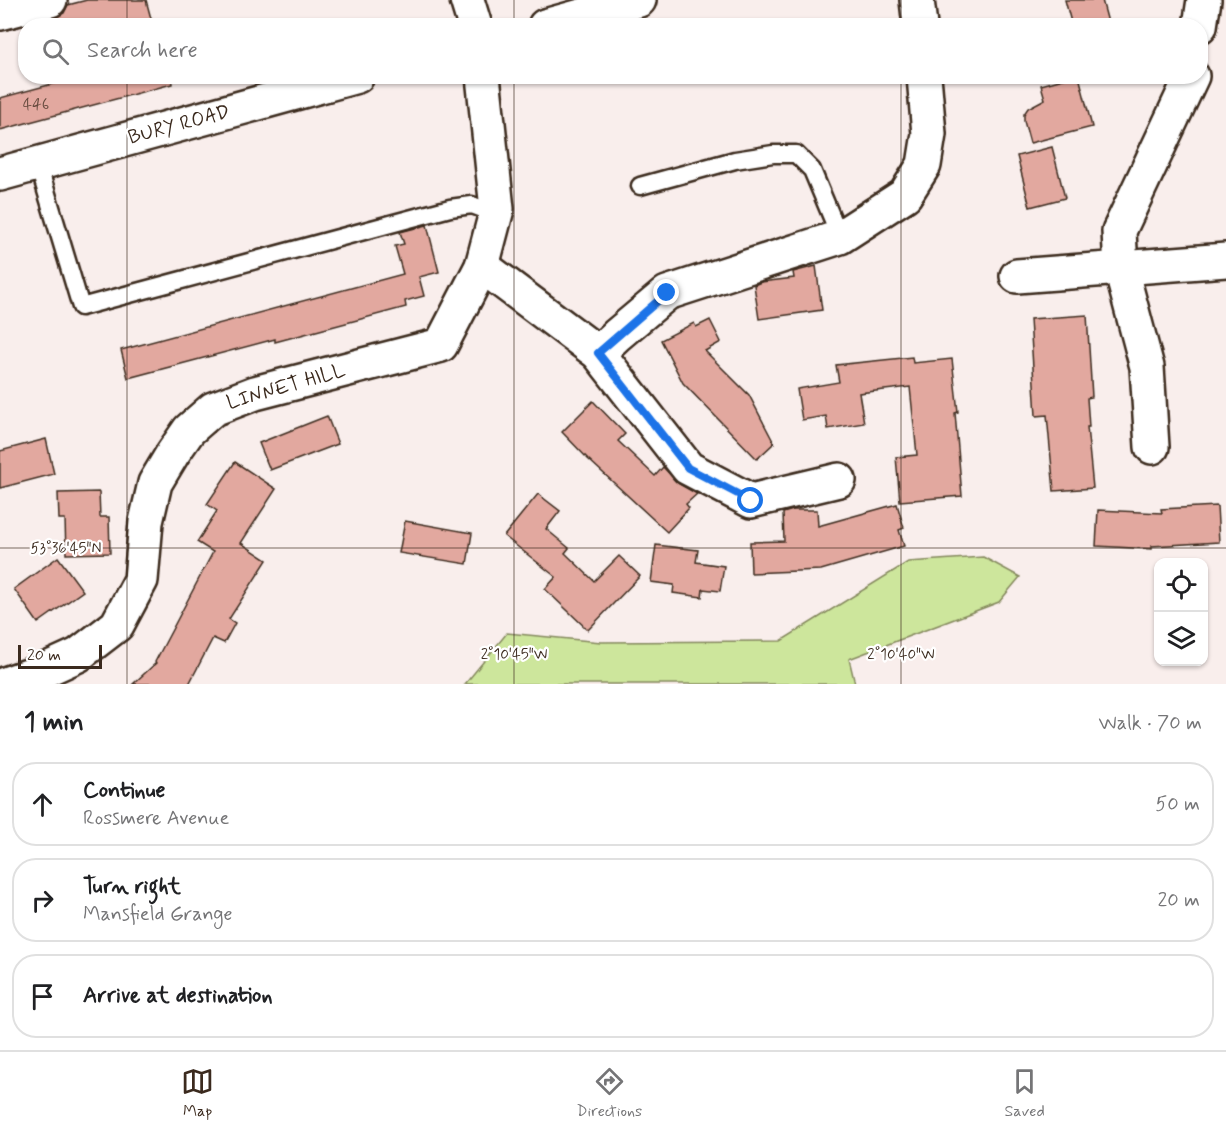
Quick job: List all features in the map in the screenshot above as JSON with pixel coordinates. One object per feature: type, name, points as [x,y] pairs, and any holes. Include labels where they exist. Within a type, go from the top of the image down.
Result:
[{"type":"street","points":[[0,13],[50,0]]},
{"type":"street","points":[[467,0],[473,18]]},
{"type":"street","points":[[574,18],[639,0]]},
{"type":"street","points":[[917,0],[919,18]]},
{"type":"street","points":[[1201,18],[1204,0]]},
{"type":"street","name":"BURY ROAD","points":[[0,174],[328,84]]},
{"type":"street","points":[[484,84],[497,209],[482,266],[598,353],[688,468],[751,501],[839,480]]},
{"type":"street","points":[[598,353],[667,293],[840,237],[905,195],[924,165],[929,134],[925,84]]},
{"type":"street","points":[[1152,447],[1147,367],[1121,269],[1119,231],[1188,84]]},
{"type":"street","points":[[1017,276],[1226,260]]},
{"type":"street","name":"LINNET HILL","points":[[5,684],[78,655],[117,625],[141,580],[146,522],[155,483],[189,430],[213,409],[255,393],[441,345],[482,266]]},
{"type":"lane","points":[[640,186],[735,160],[773,154],[796,154],[812,170],[840,237]]},
{"type":"lane","points":[[38,164],[81,307],[450,208],[472,205],[496,214]]},
{"type":"green space","points":[[983,557],[1020,577],[999,602],[849,659],[855,684],[465,684],[507,633],[601,642],[781,641],[908,562]]},
{"type":"building","points":[[87,0],[146,0],[151,18],[55,18],[64,13],[68,5]]},
{"type":"building","points":[[1065,0],[1102,0],[1107,18],[1070,18]]},
{"type":"building","points":[[52,84],[172,84],[0,130],[0,98]]},
{"type":"building","points":[[1081,84],[1092,127],[1030,143],[1024,114],[1028,108],[1045,99],[1041,85]]},
{"type":"building","points":[[1052,147],[1065,198],[1030,207],[1017,156]]},
{"type":"building","points":[[427,225],[439,272],[419,277],[424,296],[405,301],[406,307],[128,378],[121,350],[403,274],[395,246],[404,244],[400,232]]},
{"type":"building","points":[[816,266],[822,310],[759,319],[754,285],[794,278],[793,272]]},
{"type":"building","points":[[1087,315],[1092,397],[1087,398],[1089,427],[1087,427],[1093,488],[1054,491],[1047,415],[1036,416],[1030,319]]},
{"type":"building","points":[[710,320],[721,342],[705,351],[749,395],[774,443],[757,459],[683,383],[661,340],[694,323],[696,327]]},
{"type":"building","points":[[912,357],[913,363],[952,359],[958,412],[955,413],[962,496],[900,501],[896,457],[917,455],[910,387],[859,393],[864,423],[828,429],[826,416],[802,420],[797,389],[839,382],[836,365]]},
{"type":"building","points":[[593,401],[625,434],[618,441],[655,476],[663,467],[679,484],[697,494],[686,504],[689,508],[667,532],[562,432]]},
{"type":"building","points":[[327,416],[338,444],[270,470],[259,443]]},
{"type":"building","points":[[46,439],[54,474],[0,488],[0,451]]},
{"type":"building","points":[[235,462],[276,489],[241,543],[267,560],[229,619],[235,623],[224,643],[213,638],[189,684],[133,684],[156,663],[213,552],[197,542],[217,511],[207,504]]},
{"type":"building","points":[[99,492],[100,517],[109,517],[110,553],[66,554],[65,519],[59,519],[58,493]]},
{"type":"building","points":[[538,494],[560,511],[546,529],[569,548],[565,553],[594,581],[619,556],[640,576],[588,630],[545,589],[556,577],[504,536]]},
{"type":"building","points":[[897,504],[904,528],[899,530],[904,546],[821,570],[751,573],[750,542],[784,541],[783,513],[793,510],[817,510],[818,526]]},
{"type":"building","points":[[1217,506],[1219,542],[1152,546],[1152,549],[1096,546],[1098,510],[1162,513],[1161,509]]},
{"type":"building","points":[[405,521],[472,533],[467,564],[399,553]]},
{"type":"building","points":[[656,545],[698,550],[696,562],[724,566],[720,591],[703,589],[702,597],[673,593],[674,585],[651,582]]},
{"type":"building","points":[[58,557],[83,591],[38,623],[14,589]]},
{"type":"route","points":[[667,293],[598,353],[688,468],[751,501]]}]
